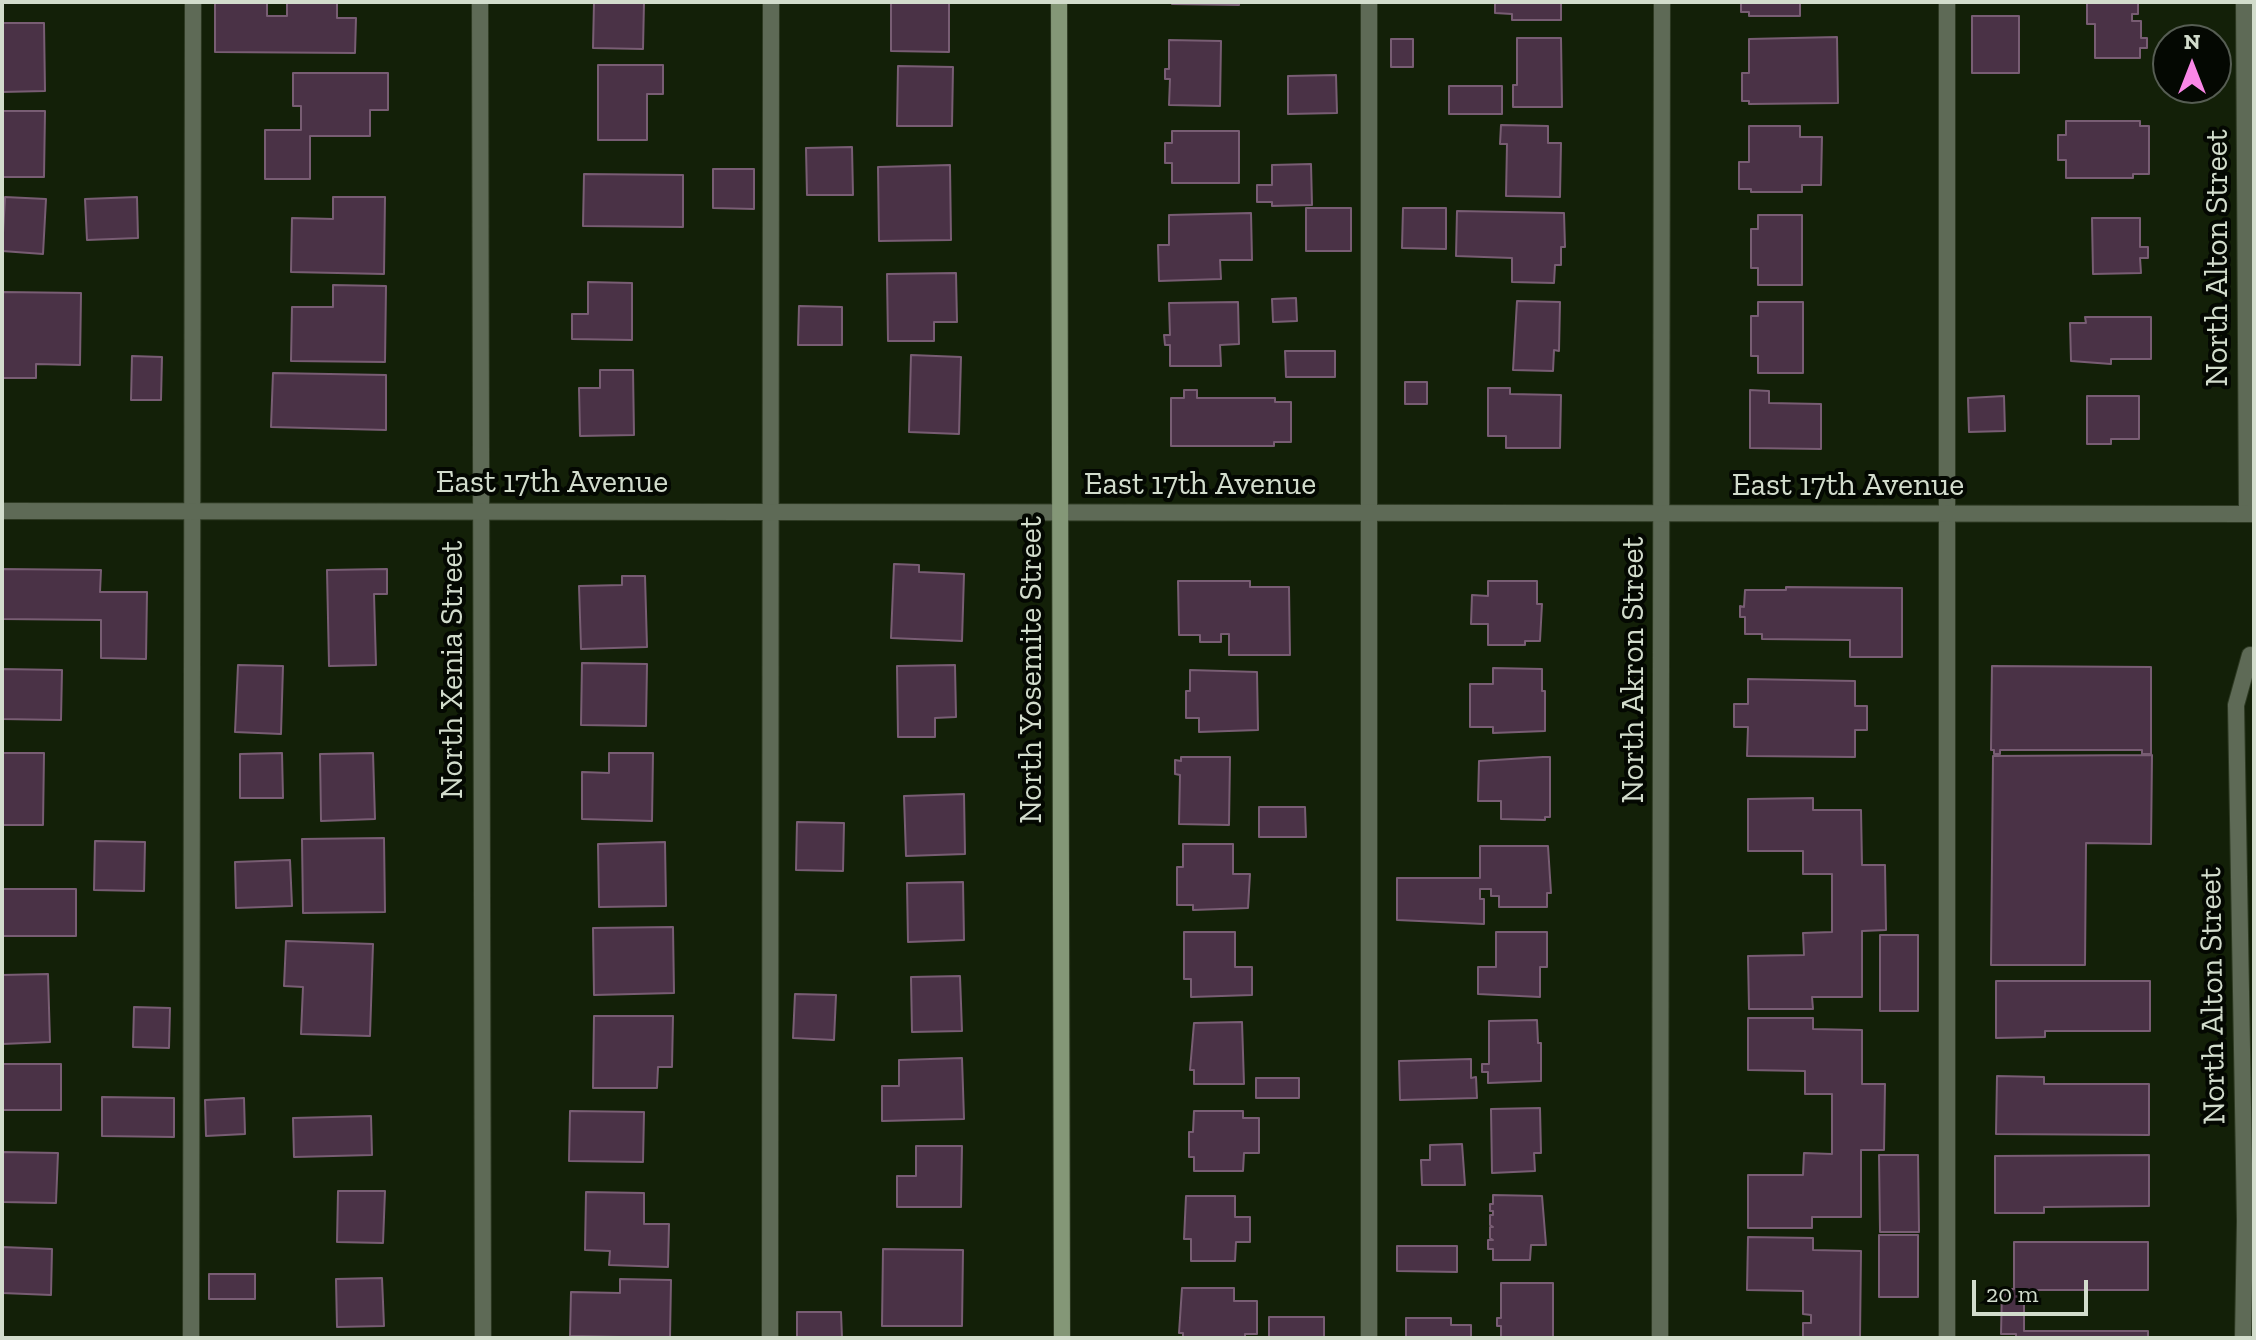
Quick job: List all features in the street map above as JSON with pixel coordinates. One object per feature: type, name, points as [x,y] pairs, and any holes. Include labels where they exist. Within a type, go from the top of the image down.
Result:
[{"type":"main road","name":"North Yosemite Street","points":[[1059,2],[1062,1338]]},
{"type":"street","points":[[191,1338],[193,2]]},
{"type":"street","name":"North Xenia Street","points":[[480,2],[483,1338]]},
{"type":"street","points":[[770,1338],[771,2]]},
{"type":"street","points":[[1369,2],[1369,1338]]},
{"type":"street","name":"North Akron Street","points":[[1660,1338],[1662,2]]},
{"type":"street","points":[[1947,2],[1947,1338]]},
{"type":"street","name":"North Alton Street","points":[[2244,2],[2250,514]]},
{"type":"street","name":"East 17th Avenue","points":[[2,511],[2250,514]]},
{"type":"street","name":"North Alton Street","points":[[2243,1338],[2245,1221],[2236,705],[2250,655]]},
{"type":"building","points":[[215,2],[267,2],[267,16],[287,16],[287,2],[337,2],[337,18],[356,18],[355,53],[215,52]]},
{"type":"building","points":[[594,2],[644,2],[643,49],[593,48]]},
{"type":"building","points":[[891,2],[949,2],[949,52],[891,51]]},
{"type":"building","points":[[1239,2],[1239,5],[1172,4]]},
{"type":"building","points":[[1495,2],[1561,2],[1561,20],[1512,20],[1512,14],[1495,13]]},
{"type":"building","points":[[1741,2],[1800,2],[1800,16],[1749,16],[1749,12],[1741,12]]},
{"type":"building","points":[[2087,2],[2138,3],[2138,14],[2132,14],[2132,21],[2141,21],[2141,38],[2147,38],[2147,48],[2140,48],[2140,58],[2095,58],[2095,24],[2087,24]]},
{"type":"building","points":[[1972,16],[2019,16],[2019,73],[1972,73]]},
{"type":"building","points":[[2,23],[44,23],[45,91],[2,92]]},
{"type":"building","points":[[1837,37],[1838,103],[1749,104],[1749,101],[1742,101],[1742,73],[1749,73],[1749,39]]},
{"type":"building","points":[[1517,38],[1561,38],[1562,107],[1513,107],[1513,85],[1517,85]]},
{"type":"building","points":[[1391,39],[1413,39],[1413,67],[1391,67]]},
{"type":"building","points":[[1169,40],[1221,41],[1220,106],[1169,105],[1170,79],[1165,79],[1165,69],[1169,69]]},
{"type":"building","points":[[598,65],[663,65],[663,94],[647,94],[647,140],[598,140]]},
{"type":"building","points":[[898,66],[953,67],[952,126],[897,126]]},
{"type":"building","points":[[293,73],[388,73],[388,110],[370,110],[370,136],[310,136],[310,179],[265,179],[265,130],[301,130],[301,106],[293,106]]},
{"type":"building","points":[[1336,75],[1337,113],[1288,114],[1288,76]]},
{"type":"building","points":[[1449,86],[1502,86],[1502,114],[1449,114]]},
{"type":"building","points":[[2,111],[45,111],[44,177],[2,177]]},
{"type":"building","points":[[2066,121],[2140,121],[2140,126],[2149,126],[2149,174],[2133,174],[2133,178],[2066,178],[2066,160],[2058,160],[2058,135],[2066,135]]},
{"type":"building","points":[[1501,125],[1548,126],[1548,143],[1561,143],[1560,197],[1506,196],[1507,144],[1500,144]]},
{"type":"building","points":[[1749,126],[1800,126],[1800,137],[1822,137],[1821,185],[1802,185],[1802,192],[1751,192],[1751,189],[1739,189],[1739,162],[1749,162]]},
{"type":"building","points":[[1172,131],[1239,131],[1239,183],[1172,183],[1172,163],[1165,163],[1165,143],[1172,143]]},
{"type":"building","points":[[852,147],[853,195],[807,195],[806,148]]},
{"type":"building","points":[[1311,164],[1312,205],[1272,206],[1272,202],[1257,202],[1257,185],[1272,185],[1272,165]]},
{"type":"building","points":[[950,165],[951,240],[879,241],[878,167]]},
{"type":"building","points":[[713,169],[754,169],[754,209],[713,208]]},
{"type":"building","points":[[584,174],[683,175],[683,227],[583,226]]},
{"type":"building","points":[[5,197],[46,199],[43,254],[2,251]]},
{"type":"building","points":[[137,197],[138,238],[87,240],[85,199]]},
{"type":"building","points":[[333,197],[385,197],[384,274],[291,272],[292,218],[333,219]]},
{"type":"building","points":[[1306,208],[1351,208],[1351,251],[1306,251]]},
{"type":"building","points":[[1403,208],[1446,208],[1446,249],[1402,248]]},
{"type":"building","points":[[1457,211],[1564,213],[1565,247],[1561,247],[1561,265],[1555,265],[1554,283],[1512,282],[1512,258],[1456,256]]},
{"type":"building","points":[[1251,213],[1252,260],[1220,260],[1221,279],[1159,281],[1158,245],[1169,245],[1169,215]]},
{"type":"building","points":[[1758,215],[1802,215],[1802,285],[1758,285],[1758,268],[1751,268],[1751,229],[1758,229]]},
{"type":"building","points":[[2092,218],[2140,218],[2140,247],[2148,247],[2148,258],[2140,258],[2141,273],[2093,274]]},
{"type":"building","points":[[956,273],[957,322],[934,322],[934,341],[888,341],[887,274]]},
{"type":"building","points":[[588,282],[632,283],[632,340],[572,339],[572,314],[588,314]]},
{"type":"building","points":[[333,285],[386,286],[385,362],[291,361],[292,307],[333,307]]},
{"type":"building","points":[[2,292],[81,293],[80,365],[36,364],[36,378],[2,378]]},
{"type":"building","points":[[1296,298],[1297,321],[1273,322],[1272,299]]},
{"type":"building","points":[[1517,301],[1560,302],[1559,351],[1554,350],[1553,371],[1513,370]]},
{"type":"building","points":[[1238,302],[1239,344],[1220,345],[1221,366],[1170,366],[1170,345],[1165,345],[1164,335],[1170,335],[1169,303]]},
{"type":"building","points":[[1758,302],[1803,302],[1803,373],[1758,373],[1758,356],[1751,356],[1751,316],[1758,316]]},
{"type":"building","points":[[799,306],[842,307],[842,345],[798,345]]},
{"type":"building","points":[[2085,317],[2151,317],[2151,359],[2111,359],[2111,364],[2071,361],[2070,323],[2086,323]]},
{"type":"building","points":[[1285,351],[1335,351],[1335,377],[1286,377]]},
{"type":"building","points":[[911,355],[961,357],[959,434],[909,432]]},
{"type":"building","points":[[132,356],[162,357],[161,400],[131,400]]},
{"type":"building","points":[[600,370],[633,370],[634,435],[580,436],[579,388],[600,388]]},
{"type":"building","points":[[273,373],[386,375],[386,430],[271,427]]},
{"type":"building","points":[[1405,382],[1427,382],[1427,404],[1405,404]]},
{"type":"building","points":[[1488,388],[1510,388],[1510,394],[1561,395],[1560,448],[1506,448],[1506,436],[1488,436]]},
{"type":"building","points":[[1184,390],[1197,390],[1197,398],[1275,398],[1275,402],[1291,402],[1291,442],[1274,442],[1274,446],[1171,446],[1171,398],[1184,398]]},
{"type":"building","points":[[1750,390],[1769,391],[1769,403],[1821,404],[1821,449],[1750,448]]},
{"type":"building","points":[[2004,396],[2005,431],[1969,432],[1968,398]]},
{"type":"building","points":[[2087,396],[2139,396],[2139,439],[2111,439],[2111,444],[2087,444]]},
{"type":"building","points":[[894,564],[919,565],[919,572],[964,574],[962,641],[891,638]]},
{"type":"building","points":[[2,569],[101,570],[100,592],[147,592],[146,659],[101,658],[101,620],[2,619]]},
{"type":"building","points":[[387,569],[387,594],[374,594],[376,665],[329,666],[327,570]]},
{"type":"building","points":[[622,576],[645,576],[647,647],[581,649],[579,586],[622,585]]},
{"type":"building","points":[[1178,581],[1250,581],[1250,587],[1289,587],[1290,655],[1229,655],[1229,634],[1221,634],[1221,642],[1200,642],[1200,635],[1179,635]]},
{"type":"building","points":[[1488,581],[1537,581],[1537,604],[1542,604],[1540,641],[1525,641],[1525,645],[1488,645],[1488,624],[1471,624],[1472,595],[1488,596]]},
{"type":"building","points":[[1786,587],[1902,588],[1902,657],[1850,657],[1850,640],[1762,639],[1762,634],[1745,634],[1745,617],[1740,617],[1740,606],[1744,607],[1745,590],[1786,590]]},
{"type":"building","points":[[582,663],[647,664],[646,726],[581,725]]},
{"type":"building","points":[[238,665],[283,666],[281,734],[235,732]]},
{"type":"building","points":[[955,665],[956,717],[935,718],[935,737],[898,737],[897,666]]},
{"type":"building","points":[[1992,666],[2151,667],[2151,754],[2142,754],[2142,750],[2000,750],[2000,754],[1994,754],[1991,750]]},
{"type":"building","points":[[1493,668],[1542,669],[1545,731],[1493,733],[1493,727],[1470,727],[1470,684],[1493,684]]},
{"type":"building","points":[[2,669],[62,670],[61,720],[2,719]]},
{"type":"building","points":[[1190,670],[1257,672],[1258,730],[1199,732],[1199,718],[1186,718]]},
{"type":"building","points":[[1748,679],[1855,681],[1855,706],[1867,706],[1867,730],[1855,730],[1855,757],[1747,756],[1748,727],[1734,727],[1734,704],[1748,704]]},
{"type":"building","points":[[2,753],[44,753],[43,825],[2,825]]},
{"type":"building","points":[[282,753],[283,798],[240,798],[240,754]]},
{"type":"building","points":[[373,753],[375,819],[321,821],[320,754]]},
{"type":"building","points":[[609,753],[653,753],[652,821],[582,819],[582,772],[609,773]]},
{"type":"building","points":[[2152,755],[2151,844],[2086,843],[2085,965],[1991,965],[1993,756]]},
{"type":"building","points":[[1181,757],[1230,757],[1229,825],[1179,824],[1180,775],[1175,774],[1175,760],[1181,761]]},
{"type":"building","points":[[1550,757],[1550,817],[1545,817],[1545,820],[1501,819],[1501,801],[1478,801],[1479,761]]},
{"type":"building","points":[[964,794],[965,854],[906,856],[904,796]]},
{"type":"building","points":[[1813,798],[1813,810],[1861,810],[1862,865],[1885,865],[1886,930],[1862,931],[1862,997],[1812,997],[1813,1009],[1749,1009],[1748,956],[1804,955],[1803,933],[1832,932],[1832,874],[1803,874],[1803,851],[1748,851],[1748,799]]},
{"type":"building","points":[[1259,807],[1305,807],[1306,837],[1259,837]]},
{"type":"building","points":[[797,822],[844,823],[843,871],[796,870]]},
{"type":"building","points":[[384,838],[385,912],[303,913],[302,839]]},
{"type":"building","points":[[95,841],[145,842],[144,891],[94,890]]},
{"type":"building","points":[[665,842],[666,906],[599,907],[598,844]]},
{"type":"building","points":[[1183,844],[1233,844],[1233,874],[1250,874],[1248,908],[1193,910],[1193,905],[1177,905],[1177,867],[1183,867]]},
{"type":"building","points":[[1480,846],[1548,846],[1551,893],[1547,893],[1547,907],[1499,907],[1499,896],[1491,896],[1491,889],[1480,889],[1480,899],[1484,899],[1484,924],[1397,920],[1397,878],[1480,878]]},
{"type":"building","points":[[290,860],[292,906],[236,908],[235,862]]},
{"type":"building","points":[[963,882],[964,940],[908,942],[907,883]]},
{"type":"building","points":[[2,889],[76,889],[76,936],[2,936]]},
{"type":"building","points":[[673,927],[674,993],[594,995],[593,928]]},
{"type":"building","points":[[1184,932],[1235,932],[1235,967],[1252,967],[1252,995],[1191,997],[1191,979],[1184,979]]},
{"type":"building","points":[[1496,932],[1547,932],[1547,967],[1540,967],[1540,997],[1478,994],[1478,967],[1496,967]]},
{"type":"building","points":[[1880,935],[1918,935],[1918,1011],[1880,1011]]},
{"type":"building","points":[[286,941],[373,944],[370,1036],[301,1034],[303,987],[284,986]]},
{"type":"building","points":[[48,974],[50,1042],[2,1044],[2,975]]},
{"type":"building","points":[[960,976],[962,1031],[912,1032],[911,977]]},
{"type":"building","points":[[1996,981],[2150,981],[2150,1031],[2045,1031],[2045,1037],[1996,1038]]},
{"type":"building","points":[[795,994],[836,995],[834,1040],[793,1038]]},
{"type":"building","points":[[134,1007],[170,1008],[169,1048],[133,1047]]},
{"type":"building","points":[[594,1016],[673,1016],[672,1067],[658,1067],[657,1088],[593,1088]]},
{"type":"building","points":[[1748,1018],[1813,1018],[1813,1029],[1862,1030],[1862,1084],[1885,1084],[1884,1150],[1861,1150],[1861,1217],[1812,1217],[1812,1228],[1748,1228],[1748,1175],[1803,1175],[1804,1153],[1832,1154],[1832,1094],[1805,1094],[1805,1071],[1748,1070]]},
{"type":"building","points":[[1537,1020],[1538,1043],[1541,1043],[1541,1081],[1488,1083],[1488,1072],[1482,1072],[1482,1064],[1489,1064],[1489,1021]]},
{"type":"building","points":[[1242,1022],[1244,1084],[1194,1084],[1194,1070],[1190,1070],[1194,1023]]},
{"type":"building","points":[[962,1058],[964,1119],[882,1121],[882,1086],[899,1086],[899,1060]]},
{"type":"building","points":[[1471,1059],[1471,1078],[1476,1077],[1477,1098],[1400,1100],[1399,1061]]},
{"type":"building","points":[[2,1064],[61,1064],[61,1110],[2,1110]]},
{"type":"building","points":[[1997,1076],[2044,1077],[2044,1084],[2149,1084],[2149,1135],[1996,1134]]},
{"type":"building","points":[[1256,1078],[1299,1078],[1299,1098],[1256,1098]]},
{"type":"building","points":[[102,1097],[174,1098],[174,1137],[102,1136]]},
{"type":"building","points":[[244,1098],[245,1134],[206,1136],[205,1100]]},
{"type":"building","points":[[1540,1108],[1541,1153],[1534,1153],[1535,1171],[1492,1173],[1491,1109]]},
{"type":"building","points":[[570,1111],[644,1112],[643,1162],[569,1161]]},
{"type":"building","points":[[1194,1111],[1243,1111],[1243,1118],[1259,1118],[1259,1153],[1244,1153],[1243,1171],[1194,1171],[1194,1157],[1189,1157],[1189,1132],[1193,1132]]},
{"type":"building","points":[[371,1116],[372,1155],[294,1157],[293,1118]]},
{"type":"building","points":[[1462,1144],[1465,1185],[1422,1185],[1421,1160],[1430,1160],[1430,1145]]},
{"type":"building","points":[[916,1146],[962,1146],[961,1207],[897,1207],[897,1176],[916,1176]]},
{"type":"building","points":[[2,1152],[58,1153],[56,1203],[2,1202]]},
{"type":"building","points":[[1879,1155],[1918,1155],[1919,1232],[1880,1232]]},
{"type":"building","points":[[2149,1155],[2149,1206],[2044,1207],[2044,1213],[1995,1213],[1995,1156]]},
{"type":"building","points":[[338,1191],[385,1191],[383,1243],[337,1242]]},
{"type":"building","points":[[586,1192],[644,1193],[644,1224],[669,1224],[668,1267],[609,1265],[610,1251],[585,1250]]},
{"type":"building","points":[[1493,1195],[1542,1196],[1546,1245],[1531,1245],[1530,1260],[1493,1260],[1493,1249],[1488,1249],[1488,1240],[1493,1240],[1490,1238],[1490,1227],[1493,1227],[1490,1225],[1490,1215],[1493,1211],[1490,1211],[1490,1204],[1493,1204]]},
{"type":"building","points":[[1186,1196],[1235,1196],[1235,1217],[1250,1217],[1250,1242],[1236,1242],[1235,1261],[1191,1261],[1191,1239],[1184,1239]]},
{"type":"building","points":[[1879,1235],[1918,1235],[1918,1297],[1879,1297]]},
{"type":"building","points":[[1748,1237],[1813,1238],[1813,1250],[1861,1251],[1860,1338],[1803,1338],[1803,1323],[1811,1323],[1811,1315],[1803,1314],[1803,1291],[1747,1290]]},
{"type":"building","points":[[2014,1242],[2148,1242],[2148,1290],[2024,1290],[2024,1331],[2148,1331],[2148,1338],[2016,1338],[2016,1334],[2001,1334],[2002,1289],[2014,1289]]},
{"type":"building","points":[[1397,1246],[1457,1246],[1457,1272],[1397,1271]]},
{"type":"building","points":[[2,1247],[52,1249],[51,1295],[2,1293]]},
{"type":"building","points":[[883,1249],[963,1250],[962,1326],[882,1326]]},
{"type":"building","points":[[209,1274],[255,1274],[255,1299],[209,1299]]},
{"type":"building","points":[[382,1278],[384,1326],[337,1327],[336,1279]]},
{"type":"building","points":[[620,1279],[671,1280],[670,1338],[570,1336],[571,1292],[620,1293]]},
{"type":"building","points":[[1501,1283],[1553,1283],[1553,1338],[1501,1338],[1497,1318],[1501,1318]]},
{"type":"building","points":[[1182,1288],[1234,1288],[1234,1301],[1257,1301],[1257,1334],[1245,1334],[1245,1338],[1183,1338],[1183,1333],[1179,1333]]},
{"type":"building","points":[[797,1312],[841,1312],[842,1338],[797,1338]]},
{"type":"building","points":[[1269,1317],[1324,1317],[1324,1338],[1269,1338]]},
{"type":"building","points":[[1406,1318],[1451,1318],[1451,1325],[1471,1325],[1471,1338],[1406,1338]]}]
